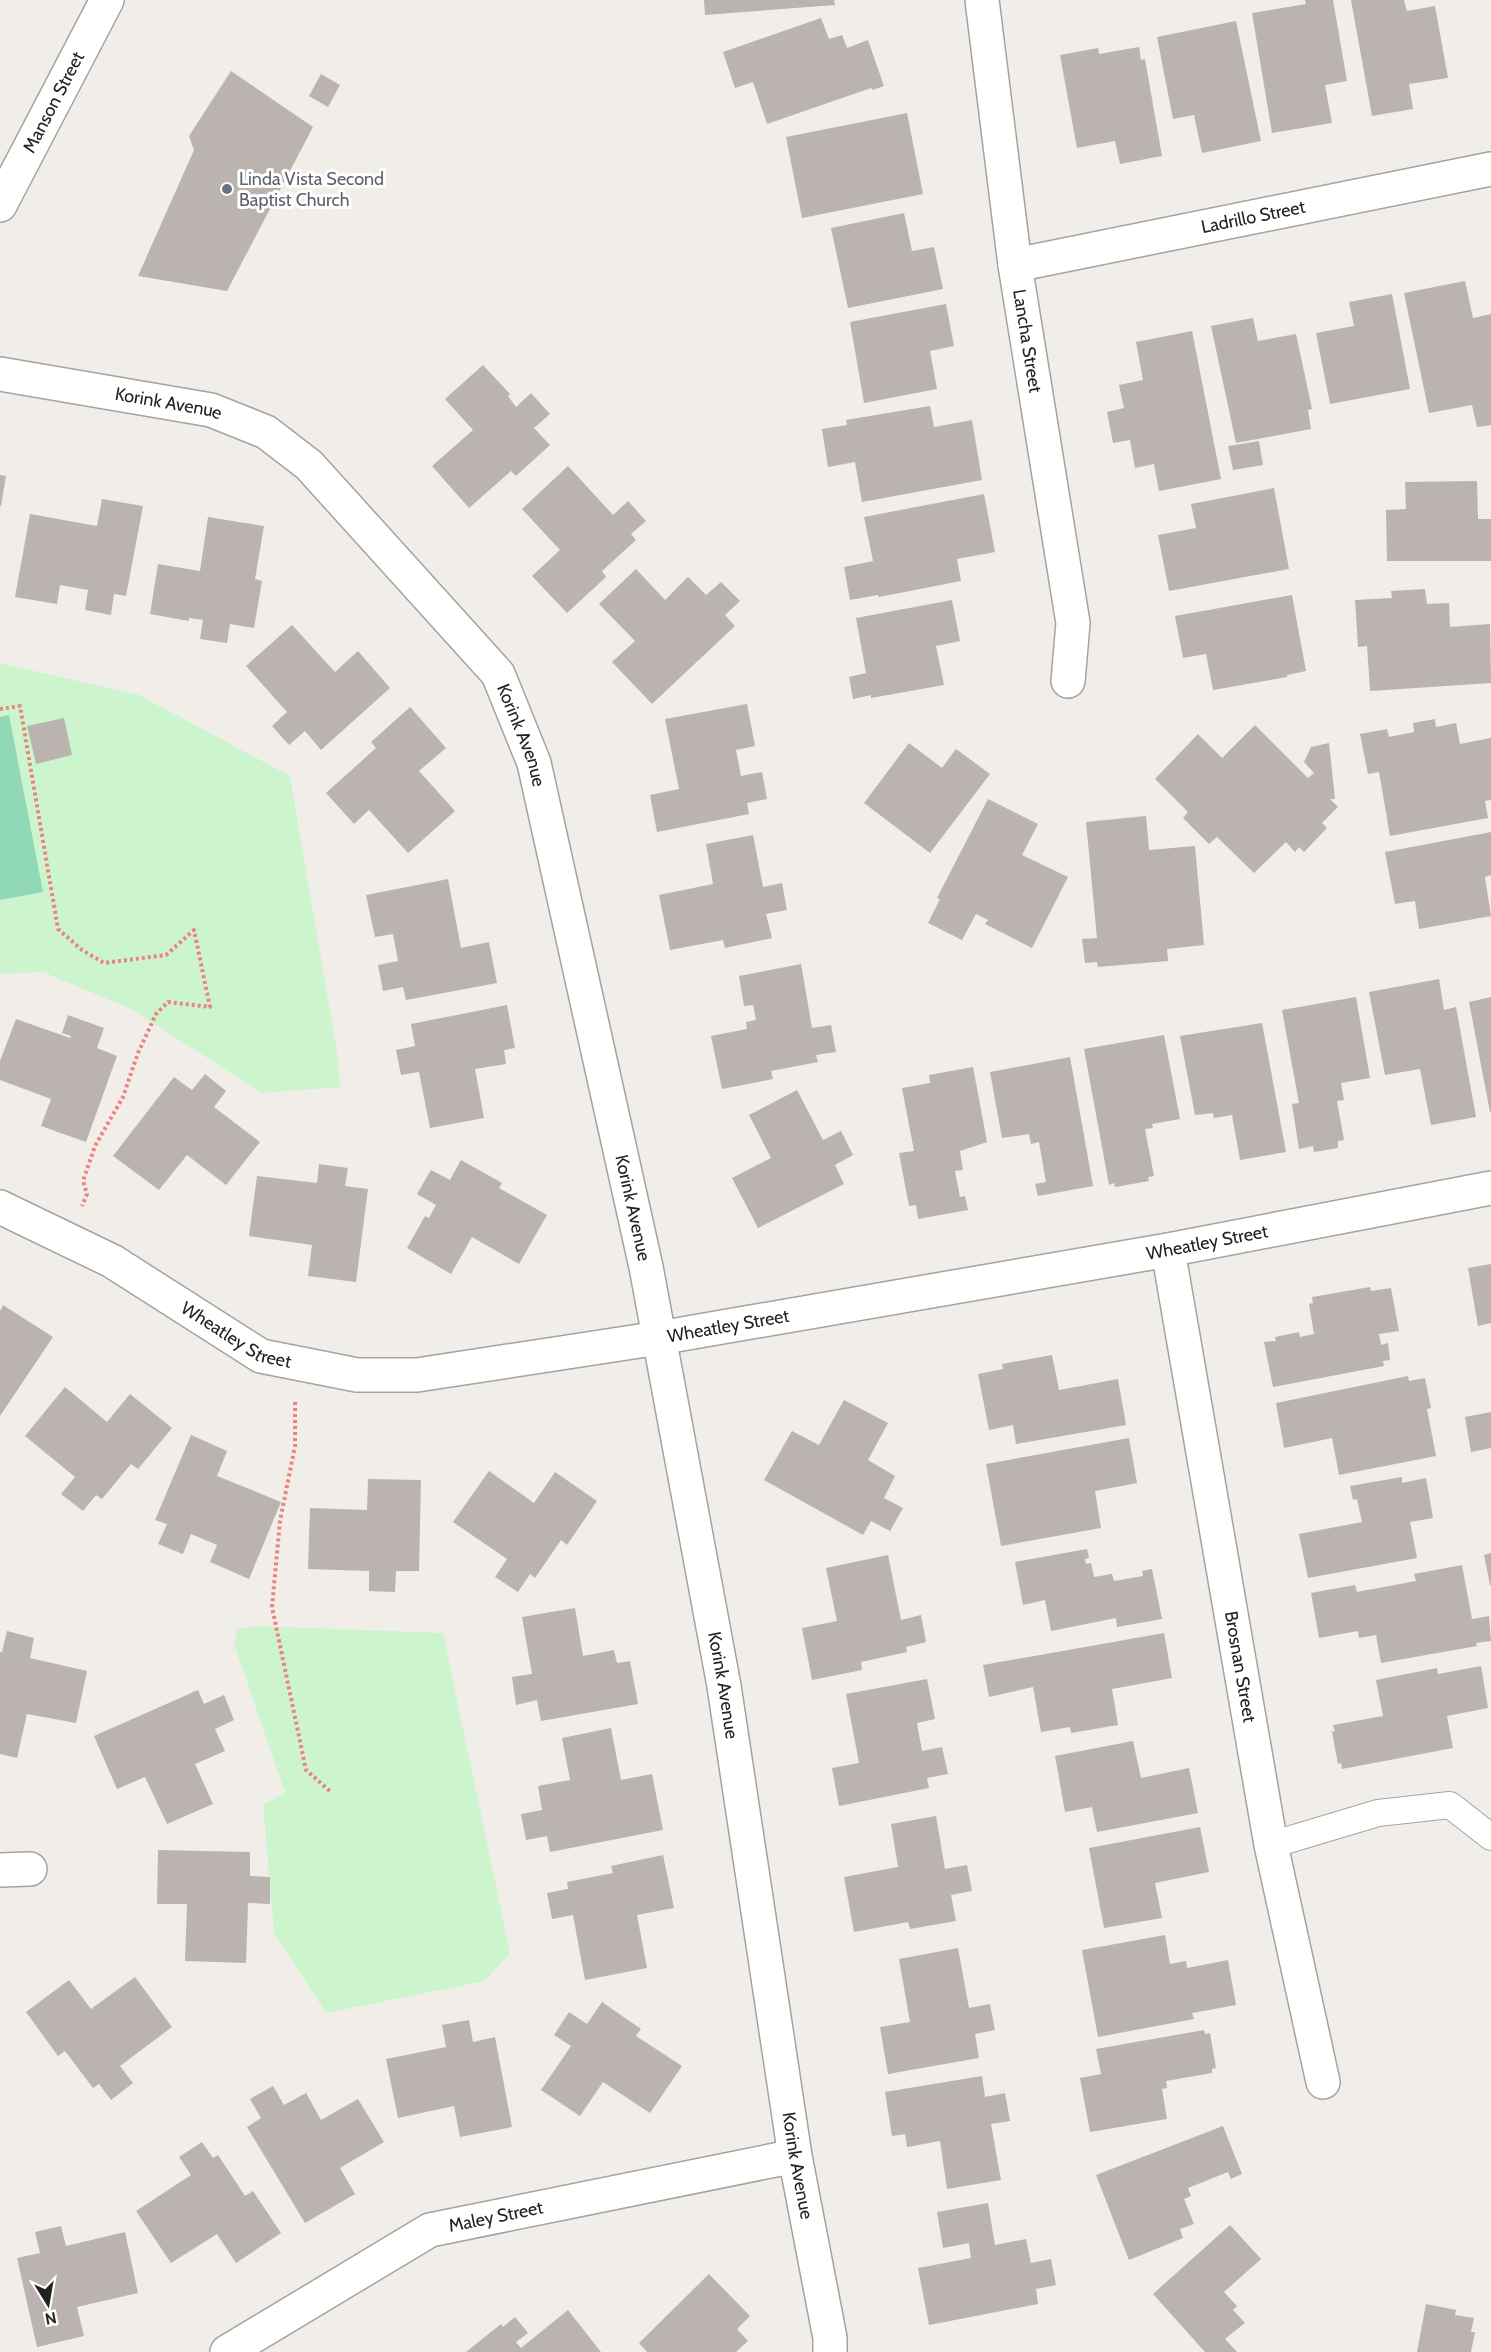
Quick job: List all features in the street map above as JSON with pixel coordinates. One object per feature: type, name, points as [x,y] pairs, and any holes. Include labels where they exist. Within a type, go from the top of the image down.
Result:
[{"type":"street","name":"Manson Street","points":[[0,205],[107,0]]},
{"type":"street","name":"Lancha Street","points":[[982,0],[1015,264],[1073,623],[1068,681]]},
{"type":"street","name":"Ladrillo Street","points":[[1015,264],[1491,169]]},
{"type":"street","name":"Korink Avenue","points":[[0,374],[211,410],[266,432],[309,465],[498,674],[534,763],[646,1267],[724,1686],[795,2156],[830,2338],[830,2352]]},
{"type":"street","name":"Wheatley Street","points":[[0,1208],[112,1261],[261,1356],[357,1375],[417,1375],[659,1338],[1168,1250],[1491,1188]]},
{"type":"street","name":"Brosnan Street","points":[[1168,1250],[1271,1845],[1323,2082]]},
{"type":"street","name":"Maley Street","points":[[227,2352],[430,2229],[795,2156]]},
{"type":"lane","points":[[1271,1845],[1378,1813],[1450,1804],[1491,1837]]},
{"type":"path","points":[[0,710],[20,706],[58,929],[82,950],[104,963],[166,955],[194,930],[210,1007],[168,1002],[156,1014],[138,1053],[123,1097],[95,1146],[83,1181],[87,1194],[68,1239]]},
{"type":"path","points":[[295,1363],[295,1446],[280,1521],[272,1607],[306,1770],[332,1792]]},
{"type":"green space","points":[[0,663],[139,695],[290,776],[338,1058],[340,1087],[262,1093],[131,1009],[43,972],[0,974]]},
{"type":"green space","points":[[9,715],[43,892],[0,900],[0,717]]},
{"type":"green space","points":[[257,1626],[443,1633],[510,1953],[485,1981],[326,2013],[274,1933],[263,1805],[285,1792],[234,1644],[237,1629]]},
{"type":"building","points":[[704,0],[834,0],[835,5],[705,15]]},
{"type":"building","points":[[1305,0],[1333,0],[1347,81],[1325,85],[1332,123],[1272,133],[1252,13],[1306,4]]},
{"type":"building","points":[[1351,0],[1404,0],[1407,11],[1435,6],[1448,78],[1409,84],[1413,109],[1372,116]]},
{"type":"building","points":[[821,18],[829,39],[842,35],[847,48],[868,40],[884,86],[873,90],[871,88],[767,124],[753,82],[735,88],[723,52]]},
{"type":"building","points":[[1236,21],[1261,141],[1202,153],[1194,115],[1173,119],[1157,37]]},
{"type":"building","points":[[1139,47],[1141,60],[1145,59],[1162,156],[1120,164],[1115,141],[1077,148],[1060,55],[1098,48],[1099,54]]},
{"type":"building","points":[[231,71],[313,127],[227,291],[138,276],[194,150],[189,136]]},
{"type":"building","points":[[321,74],[340,85],[328,107],[309,96]]},
{"type":"building","points":[[907,113],[923,194],[802,218],[786,137]]},
{"type":"building","points":[[904,213],[912,251],[934,247],[943,289],[848,308],[831,228]]},
{"type":"building","points":[[1465,281],[1473,318],[1491,314],[1491,425],[1477,427],[1472,405],[1429,413],[1404,293]]},
{"type":"building","points":[[1392,294],[1410,389],[1330,404],[1316,333],[1354,326],[1349,302]]},
{"type":"building","points":[[946,304],[954,346],[930,351],[937,389],[864,403],[850,322]]},
{"type":"building","points":[[1253,318],[1258,341],[1296,334],[1312,409],[1308,410],[1311,429],[1236,443],[1211,326]]},
{"type":"building","points":[[1192,331],[1221,479],[1159,491],[1154,464],[1135,468],[1130,440],[1113,443],[1107,412],[1124,408],[1119,385],[1143,380],[1136,342]]},
{"type":"building","points":[[483,365],[510,394],[508,396],[516,407],[531,393],[550,414],[534,428],[550,445],[516,476],[511,471],[469,508],[432,466],[473,430],[445,399]]},
{"type":"building","points":[[930,406],[934,427],[972,420],[982,480],[862,502],[855,462],[828,467],[822,429],[847,425],[846,420]]},
{"type":"building","points":[[1259,441],[1263,465],[1233,470],[1228,446]]},
{"type":"building","points":[[568,466],[613,515],[628,501],[646,521],[631,534],[636,540],[602,571],[606,577],[567,613],[532,576],[560,550],[522,509]]},
{"type":"building","points":[[0,475],[6,476],[1,506],[0,506]]},
{"type":"building","points":[[1477,481],[1478,519],[1491,519],[1491,561],[1387,561],[1386,510],[1406,509],[1405,482]]},
{"type":"building","points":[[1274,488],[1289,569],[1169,591],[1158,535],[1196,528],[1191,504]]},
{"type":"building","points":[[984,494],[995,552],[957,559],[961,581],[879,597],[878,595],[850,600],[844,567],[873,561],[864,517]]},
{"type":"building","points":[[102,499],[143,506],[126,596],[114,594],[111,615],[85,610],[88,590],[60,585],[57,604],[15,597],[30,514],[97,526]]},
{"type":"building","points":[[208,517],[264,526],[255,579],[262,581],[254,628],[230,624],[227,643],[200,639],[203,620],[189,618],[189,621],[150,614],[158,564],[200,571]]},
{"type":"building","points":[[636,569],[665,600],[688,577],[706,595],[721,582],[740,601],[725,615],[735,626],[652,704],[612,662],[635,641],[599,604]]},
{"type":"building","points":[[1425,589],[1427,604],[1449,603],[1450,627],[1490,624],[1491,683],[1370,691],[1367,646],[1358,647],[1355,600],[1392,598],[1391,591]]},
{"type":"building","points":[[1292,595],[1306,671],[1287,675],[1287,677],[1213,690],[1206,654],[1183,658],[1175,616]]},
{"type":"building","points":[[952,600],[960,641],[936,646],[944,685],[853,699],[849,677],[866,673],[856,618]]},
{"type":"building","points":[[292,625],[335,672],[358,651],[390,688],[321,750],[305,731],[289,745],[272,726],[287,712],[246,666]]},
{"type":"building","points":[[747,704],[755,746],[736,750],[741,776],[762,772],[767,799],[747,803],[749,814],[657,832],[650,795],[679,789],[665,719]]},
{"type":"building","points":[[410,707],[446,748],[419,771],[455,811],[408,853],[369,810],[354,824],[326,793],[376,748],[371,742]]},
{"type":"building","points":[[64,718],[72,755],[36,764],[27,726]]},
{"type":"building","points":[[1435,719],[1436,727],[1456,723],[1460,744],[1491,738],[1491,800],[1485,801],[1488,818],[1390,836],[1379,772],[1368,774],[1360,734],[1387,729],[1389,737],[1414,732],[1413,723]]},
{"type":"building","points":[[1255,725],[1308,778],[1314,773],[1304,762],[1311,747],[1329,743],[1335,799],[1330,799],[1338,807],[1322,823],[1327,828],[1304,852],[1299,847],[1295,852],[1286,842],[1254,873],[1217,837],[1209,844],[1183,818],[1188,812],[1155,779],[1198,734],[1222,758]]},
{"type":"building","points":[[909,743],[942,768],[956,749],[990,774],[930,853],[864,803]]},
{"type":"building","points":[[988,799],[1038,824],[1022,855],[1068,877],[1032,948],[985,924],[988,920],[976,914],[962,940],[928,923],[940,899],[937,898]]},
{"type":"building","points":[[1146,816],[1149,850],[1195,846],[1204,945],[1167,949],[1168,961],[1098,967],[1097,962],[1085,963],[1082,939],[1097,938],[1086,822]]},
{"type":"building","points":[[1491,832],[1491,875],[1485,877],[1491,916],[1419,929],[1415,901],[1395,904],[1385,852]]},
{"type":"building","points":[[753,835],[763,887],[782,883],[787,910],[766,914],[772,938],[725,948],[723,940],[670,950],[659,895],[713,884],[706,844]]},
{"type":"building","points":[[448,879],[461,948],[489,942],[497,983],[406,1000],[403,987],[383,991],[378,965],[398,961],[393,934],[375,937],[366,895]]},
{"type":"building","points":[[801,964],[812,1028],[831,1025],[836,1052],[816,1055],[818,1062],[771,1071],[773,1079],[722,1089],[711,1036],[747,1029],[746,1022],[756,1020],[753,1005],[744,1006],[739,976]]},
{"type":"building","points":[[1439,979],[1444,1010],[1456,1007],[1476,1117],[1431,1125],[1420,1069],[1385,1075],[1369,992]]},
{"type":"building","points":[[1356,997],[1370,1078],[1341,1083],[1344,1100],[1337,1101],[1344,1140],[1338,1141],[1338,1148],[1314,1152],[1313,1146],[1299,1149],[1292,1104],[1299,1103],[1282,1010]]},
{"type":"building","points":[[1491,997],[1491,1112],[1490,1112],[1469,1002]]},
{"type":"building","points":[[507,1005],[515,1048],[504,1050],[506,1064],[475,1069],[484,1118],[430,1128],[419,1072],[401,1075],[396,1050],[415,1046],[411,1024]]},
{"type":"building","points":[[68,1015],[104,1028],[97,1048],[117,1056],[86,1142],[41,1126],[51,1099],[0,1080],[0,1061],[16,1019],[70,1038],[71,1036],[62,1033]]},
{"type":"building","points":[[1262,1023],[1286,1152],[1240,1160],[1232,1115],[1214,1118],[1213,1113],[1195,1115],[1180,1036]]},
{"type":"building","points":[[1164,1035],[1180,1119],[1152,1124],[1153,1128],[1145,1129],[1154,1176],[1148,1177],[1149,1181],[1115,1187],[1114,1183],[1109,1185],[1084,1049]]},
{"type":"building","points":[[1070,1057],[1093,1186],[1038,1196],[1035,1184],[1046,1182],[1039,1142],[1031,1144],[1029,1134],[1002,1138],[990,1072]]},
{"type":"building","points":[[973,1067],[987,1142],[960,1151],[963,1170],[955,1171],[960,1197],[965,1196],[968,1210],[918,1219],[916,1205],[909,1206],[899,1153],[914,1151],[902,1088],[930,1083],[929,1075]]},
{"type":"building","points":[[205,1074],[226,1091],[214,1107],[260,1142],[226,1185],[187,1155],[159,1190],[113,1156],[174,1077],[192,1090]]},
{"type":"building","points":[[797,1090],[823,1140],[841,1131],[853,1155],[835,1165],[844,1184],[758,1228],[732,1178],[771,1158],[749,1115]]},
{"type":"building","points":[[461,1160],[502,1183],[499,1188],[547,1215],[519,1264],[472,1237],[451,1274],[407,1248],[425,1216],[429,1218],[436,1205],[417,1194],[431,1170],[450,1180]]},
{"type":"building","points":[[319,1164],[348,1168],[345,1186],[368,1189],[356,1282],[308,1276],[312,1245],[249,1236],[257,1176],[317,1183]]},
{"type":"building","points":[[1491,1264],[1491,1323],[1478,1326],[1468,1268]]},
{"type":"building","points":[[1370,1287],[1371,1291],[1391,1288],[1399,1331],[1379,1334],[1381,1345],[1388,1343],[1390,1360],[1383,1361],[1384,1366],[1273,1387],[1264,1342],[1276,1341],[1275,1337],[1299,1332],[1300,1337],[1314,1334],[1309,1304],[1313,1303],[1312,1297]]},
{"type":"building","points":[[3,1305],[53,1337],[0,1416],[0,1311]]},
{"type":"building","points":[[1052,1355],[1059,1390],[1118,1379],[1126,1425],[1016,1444],[1013,1425],[989,1430],[978,1374],[1003,1369],[1002,1364]]},
{"type":"building","points":[[1408,1376],[1409,1381],[1425,1378],[1431,1408],[1427,1409],[1436,1456],[1339,1475],[1332,1438],[1284,1448],[1276,1403]]},
{"type":"building","points":[[65,1387],[107,1422],[130,1394],[172,1428],[138,1469],[131,1464],[102,1499],[96,1495],[83,1511],[61,1494],[75,1477],[25,1436]]},
{"type":"building","points":[[844,1400],[888,1423],[868,1460],[895,1476],[884,1498],[903,1508],[890,1531],[871,1521],[863,1535],[764,1480],[792,1431],[819,1445]]},
{"type":"building","points":[[1491,1412],[1491,1448],[1471,1452],[1465,1417]]},
{"type":"building","points":[[191,1435],[227,1451],[217,1476],[281,1502],[249,1579],[210,1562],[217,1545],[191,1534],[183,1554],[158,1544],[167,1524],[155,1520]]},
{"type":"building","points":[[1129,1438],[1137,1483],[1095,1491],[1101,1528],[1001,1546],[986,1464]]},
{"type":"building","points":[[489,1471],[534,1503],[555,1472],[597,1501],[567,1545],[561,1540],[535,1578],[530,1574],[518,1592],[495,1577],[507,1559],[453,1522]]},
{"type":"building","points":[[1402,1477],[1402,1483],[1426,1478],[1433,1518],[1410,1522],[1417,1558],[1308,1578],[1299,1534],[1362,1522],[1357,1499],[1353,1500],[1350,1486]]},
{"type":"building","points":[[368,1479],[421,1480],[419,1571],[396,1571],[395,1592],[369,1591],[369,1571],[308,1569],[310,1508],[367,1510]]},
{"type":"building","points":[[1087,1549],[1089,1558],[1085,1559],[1086,1564],[1091,1563],[1094,1577],[1112,1574],[1114,1581],[1143,1576],[1142,1571],[1152,1569],[1162,1619],[1117,1627],[1116,1618],[1051,1631],[1045,1600],[1023,1605],[1015,1562]]},
{"type":"building","points":[[1491,1553],[1491,1585],[1490,1585],[1484,1555]]},
{"type":"building","points":[[888,1555],[901,1620],[921,1615],[926,1642],[906,1647],[907,1652],[861,1662],[862,1670],[812,1680],[802,1628],[837,1621],[826,1568]]},
{"type":"building","points":[[1462,1565],[1472,1619],[1489,1616],[1491,1641],[1476,1643],[1477,1646],[1381,1663],[1376,1635],[1359,1638],[1358,1631],[1319,1638],[1311,1593],[1355,1585],[1357,1592],[1416,1581],[1414,1574]]},
{"type":"building","points":[[575,1608],[583,1656],[614,1650],[617,1663],[630,1661],[638,1704],[541,1721],[537,1700],[516,1705],[512,1677],[532,1674],[522,1617]]},
{"type":"building","points":[[7,1631],[34,1638],[30,1658],[87,1671],[76,1723],[27,1714],[17,1758],[0,1754],[0,1652],[2,1652]]},
{"type":"building","points":[[1164,1633],[1172,1678],[1112,1689],[1118,1725],[1071,1733],[1070,1727],[1041,1732],[1033,1687],[989,1697],[983,1665]]},
{"type":"building","points":[[1481,1666],[1488,1708],[1447,1716],[1453,1748],[1342,1769],[1341,1763],[1338,1764],[1332,1732],[1335,1731],[1333,1725],[1383,1716],[1376,1680],[1437,1668],[1438,1674]]},
{"type":"building","points":[[927,1679],[935,1719],[917,1723],[922,1751],[942,1747],[948,1774],[927,1778],[929,1788],[839,1806],[832,1768],[859,1763],[846,1694]]},
{"type":"building","points":[[198,1690],[204,1704],[224,1695],[234,1720],[215,1729],[225,1751],[195,1764],[213,1804],[167,1824],[145,1777],[117,1789],[94,1736]]},
{"type":"building","points":[[611,1728],[621,1780],[652,1774],[663,1830],[550,1852],[547,1836],[526,1840],[521,1814],[542,1810],[538,1786],[570,1780],[562,1738]]},
{"type":"building","points":[[1133,1741],[1141,1778],[1189,1768],[1198,1813],[1097,1832],[1092,1807],[1065,1812],[1055,1756]]},
{"type":"building","points":[[936,1816],[945,1869],[967,1865],[972,1891],[951,1895],[956,1921],[910,1929],[908,1922],[854,1932],[844,1877],[898,1867],[891,1824]]},
{"type":"building","points":[[1200,1827],[1209,1872],[1155,1883],[1162,1918],[1104,1928],[1089,1848]]},
{"type":"building","points":[[158,1850],[250,1852],[250,1876],[270,1877],[270,1904],[248,1903],[246,1963],[185,1961],[187,1904],[157,1904]]},
{"type":"building","points":[[663,1855],[674,1908],[637,1915],[647,1968],[585,1980],[573,1915],[552,1919],[547,1893],[568,1889],[567,1882],[613,1873],[611,1866]]},
{"type":"building","points":[[1165,1935],[1170,1964],[1186,1961],[1187,1968],[1228,1960],[1236,2005],[1192,2013],[1194,2019],[1098,2037],[1082,1950]]},
{"type":"building","points":[[958,1948],[969,2008],[990,2004],[995,2030],[975,2034],[979,2058],[888,2074],[880,2027],[910,2022],[899,1959]]},
{"type":"building","points":[[135,1977],[172,2027],[120,2066],[133,2083],[111,2100],[99,2084],[93,2088],[65,2051],[58,2056],[26,2012],[69,1980],[91,2009]]},
{"type":"building","points":[[602,2002],[641,2029],[636,2036],[682,2066],[650,2113],[603,2082],[580,2116],[541,2090],[571,2046],[554,2035],[569,2012],[587,2024]]},
{"type":"building","points":[[469,2020],[473,2042],[495,2037],[512,2127],[460,2137],[454,2106],[398,2118],[386,2059],[446,2047],[442,2025]]},
{"type":"building","points":[[1204,2030],[1205,2034],[1210,2033],[1216,2068],[1212,2069],[1212,2073],[1166,2081],[1167,2088],[1162,2089],[1167,2119],[1090,2132],[1080,2078],[1101,2074],[1096,2049]]},
{"type":"building","points":[[982,2076],[985,2097],[1005,2093],[1010,2121],[991,2124],[1001,2180],[947,2189],[940,2141],[907,2147],[905,2134],[892,2136],[885,2092]]},
{"type":"building","points":[[273,2086],[284,2105],[306,2093],[321,2120],[358,2099],[384,2142],[340,2168],[355,2194],[305,2223],[247,2127],[261,2118],[250,2099]]},
{"type":"building","points":[[1223,2126],[1242,2174],[1231,2179],[1228,2172],[1188,2188],[1191,2196],[1184,2199],[1194,2224],[1180,2229],[1183,2238],[1129,2260],[1096,2175]]},
{"type":"building","points":[[202,2142],[213,2158],[218,2155],[245,2196],[253,2191],[281,2233],[236,2263],[217,2234],[171,2263],[136,2211],[191,2175],[179,2157]]},
{"type":"building","points":[[988,2203],[995,2245],[1026,2239],[1031,2263],[1051,2259],[1056,2285],[1036,2289],[1038,2304],[929,2325],[918,2268],[971,2258],[969,2243],[943,2248],[937,2212]]},
{"type":"building","points":[[1230,2225],[1261,2259],[1224,2292],[1237,2306],[1233,2310],[1245,2323],[1225,2339],[1237,2352],[1205,2352],[1153,2294]]},
{"type":"building","points":[[61,2226],[66,2246],[125,2232],[138,2293],[77,2307],[84,2336],[37,2347],[17,2258],[40,2253],[35,2232]]},
{"type":"building","points":[[709,2274],[750,2316],[737,2329],[748,2341],[736,2352],[647,2352],[639,2343]]},
{"type":"building","points":[[1426,2304],[1456,2310],[1455,2315],[1474,2318],[1471,2332],[1475,2332],[1471,2352],[1417,2352]]},
{"type":"building","points":[[568,2310],[601,2352],[466,2352],[501,2324],[503,2327],[515,2317],[528,2333],[516,2342],[521,2348]]},
{"type":"place","name":"Linda Vista Second Baptist Church","points":[[227,189]]}]
